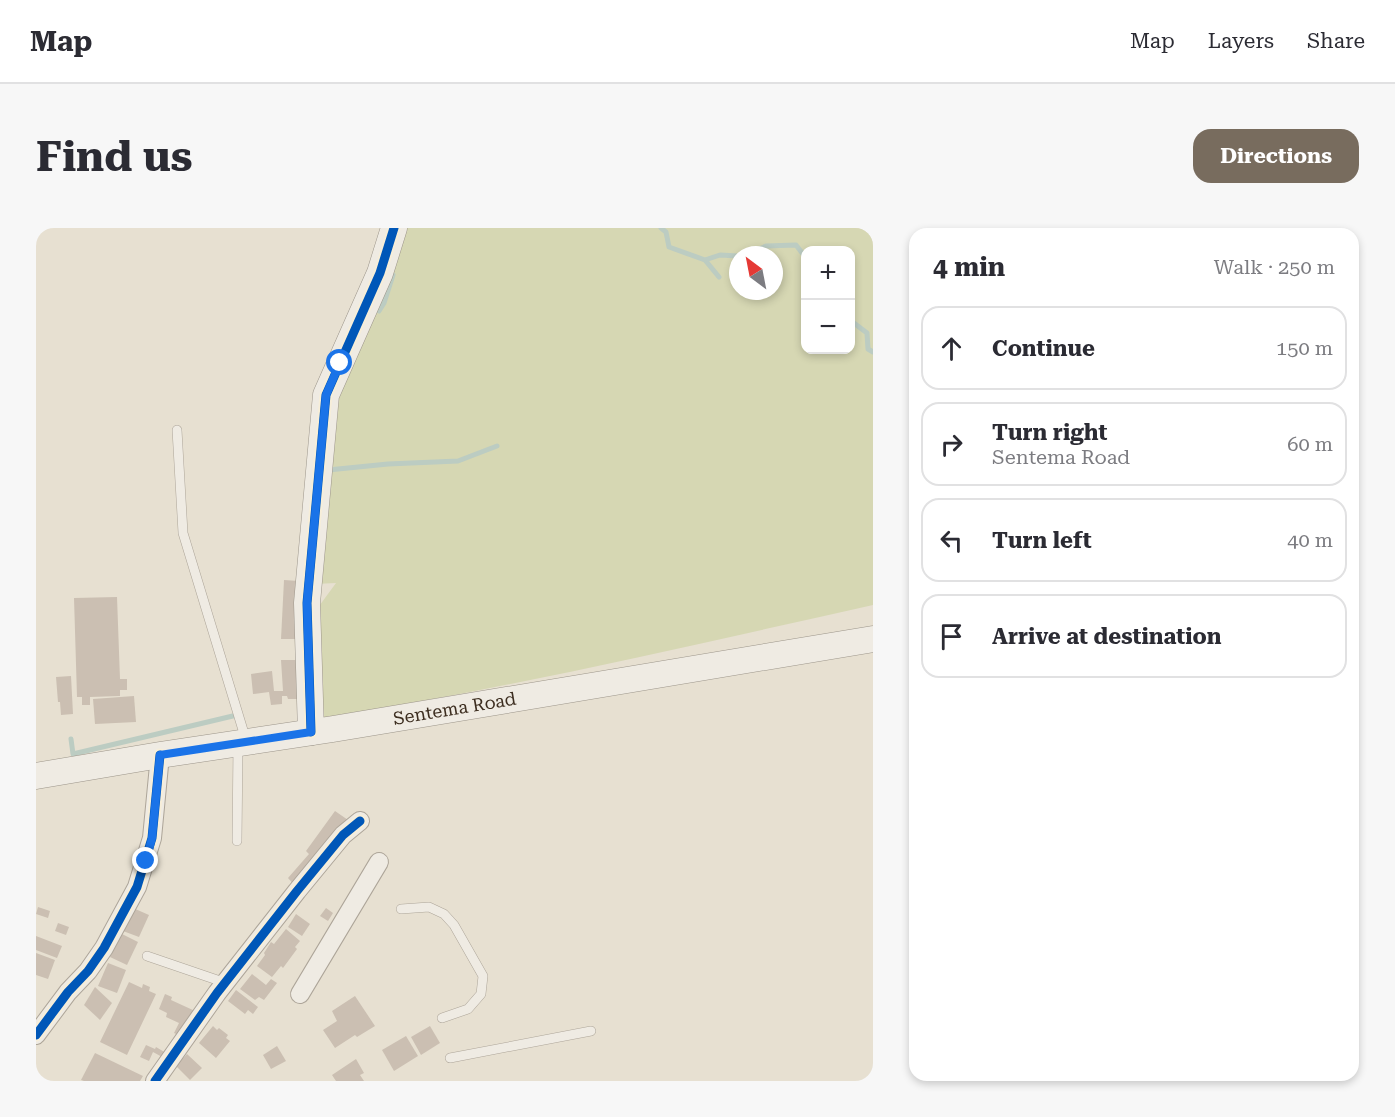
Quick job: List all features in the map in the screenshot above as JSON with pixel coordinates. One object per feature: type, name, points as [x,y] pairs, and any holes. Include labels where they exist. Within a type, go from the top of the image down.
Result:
[{"type":"main road","points":[[311,732],[307,603],[326,395],[380,273],[394,228]]},
{"type":"main road","name":"Sentema Road","points":[[36,776],[873,639]]},
{"type":"street","points":[[36,1035],[104,948],[137,887],[152,838],[160,755]]},
{"type":"street","points":[[155,1081],[226,982],[310,875],[343,835],[360,821]]},
{"type":"street","points":[[300,994],[379,862]]},
{"type":"lane","points":[[177,430],[183,533],[242,742],[237,841]]},
{"type":"lane","points":[[401,909],[429,907],[444,914],[454,925],[483,976],[481,994],[468,1009],[442,1018]]},
{"type":"lane","points":[[147,956],[226,982]]},
{"type":"lane","points":[[450,1058],[591,1031]]},
{"type":"green space","points":[[401,228],[873,228],[873,605],[527,681],[318,719],[314,613],[336,583],[315,584],[316,549],[340,389]]},
{"type":"building","points":[[284,580],[299,581],[295,639],[281,639]]},
{"type":"building","points":[[117,597],[120,679],[127,679],[127,690],[120,690],[120,696],[90,697],[90,705],[82,705],[82,697],[77,697],[74,598]]},
{"type":"building","points":[[281,660],[296,660],[297,689],[301,699],[288,699],[287,696],[282,696],[282,704],[271,705],[269,692],[253,694],[251,674],[272,671],[274,691],[283,691]]},
{"type":"building","points":[[71,676],[73,714],[61,715],[56,677]]},
{"type":"building","points":[[134,696],[136,722],[95,724],[93,699]]},
{"type":"building","points":[[335,811],[348,820],[296,887],[288,878],[309,854],[306,851]]},
{"type":"building","points":[[38,907],[50,911],[48,918],[36,914]]},
{"type":"building","points":[[133,908],[149,915],[139,937],[123,931]]},
{"type":"building","points":[[326,908],[333,913],[328,921],[320,916]]},
{"type":"building","points":[[296,914],[310,924],[302,936],[288,927]]},
{"type":"building","points":[[58,923],[69,927],[66,935],[55,931]]},
{"type":"building","points":[[286,929],[300,941],[283,968],[281,966],[272,977],[257,966],[271,942],[274,944]]},
{"type":"building","points":[[122,934],[138,942],[127,965],[110,957]]},
{"type":"building","points":[[36,936],[62,946],[57,958],[36,950]]},
{"type":"building","points":[[36,953],[55,960],[48,979],[36,975]]},
{"type":"building","points":[[108,963],[126,970],[117,993],[98,986]]},
{"type":"building","points":[[252,974],[266,985],[271,979],[277,983],[264,1000],[259,997],[255,1000],[240,989]]},
{"type":"building","points":[[129,982],[142,988],[143,984],[150,987],[149,991],[156,994],[127,1055],[100,1042]]},
{"type":"building","points":[[95,987],[112,1003],[100,1020],[84,1005]]},
{"type":"building","points":[[236,990],[258,1007],[253,1014],[248,1010],[245,1014],[228,1001]]},
{"type":"building","points":[[165,994],[172,997],[171,1000],[195,1011],[171,1042],[179,1023],[166,1017],[167,1013],[159,1009]]},
{"type":"building","points":[[355,996],[375,1026],[335,1048],[323,1030],[337,1021],[332,1011]]},
{"type":"building","points":[[213,1026],[228,1035],[226,1038],[230,1041],[216,1058],[199,1043]]},
{"type":"building","points":[[430,1026],[440,1043],[421,1055],[411,1037]]},
{"type":"building","points":[[406,1036],[418,1056],[394,1071],[382,1050]]},
{"type":"building","points":[[146,1045],[155,1049],[156,1047],[166,1053],[164,1058],[153,1052],[149,1061],[140,1057]]},
{"type":"building","points":[[277,1046],[286,1061],[271,1069],[263,1055]]},
{"type":"building","points":[[95,1053],[143,1076],[140,1081],[81,1080]]},
{"type":"building","points":[[187,1054],[202,1068],[190,1080],[176,1066]]},
{"type":"building","points":[[356,1059],[364,1073],[360,1075],[364,1081],[336,1081],[332,1075]]},
{"type":"waterway","points":[[661,228],[666,232],[669,247],[705,260],[719,277]]},
{"type":"waterway","points":[[766,246],[796,245],[801,252]]},
{"type":"waterway","points":[[705,260],[720,255],[729,256]]},
{"type":"waterway","points":[[379,311],[393,275]]},
{"type":"waterway","points":[[855,324],[867,333],[868,349],[873,352]]},
{"type":"waterway","points":[[328,470],[388,464],[458,461],[497,446]]},
{"type":"waterway","points":[[71,739],[73,754],[237,715]]},
{"type":"cycle path","points":[[311,732],[307,603],[326,395],[380,273],[394,228]]},
{"type":"cycle path","points":[[36,1035],[104,948],[137,887],[152,838],[160,755]]},
{"type":"cycle path","points":[[155,1081],[217,993],[297,891],[343,835],[360,821]]},
{"type":"route","points":[[146,861],[152,838],[160,755],[311,732],[307,603],[326,395],[340,363]]}]
